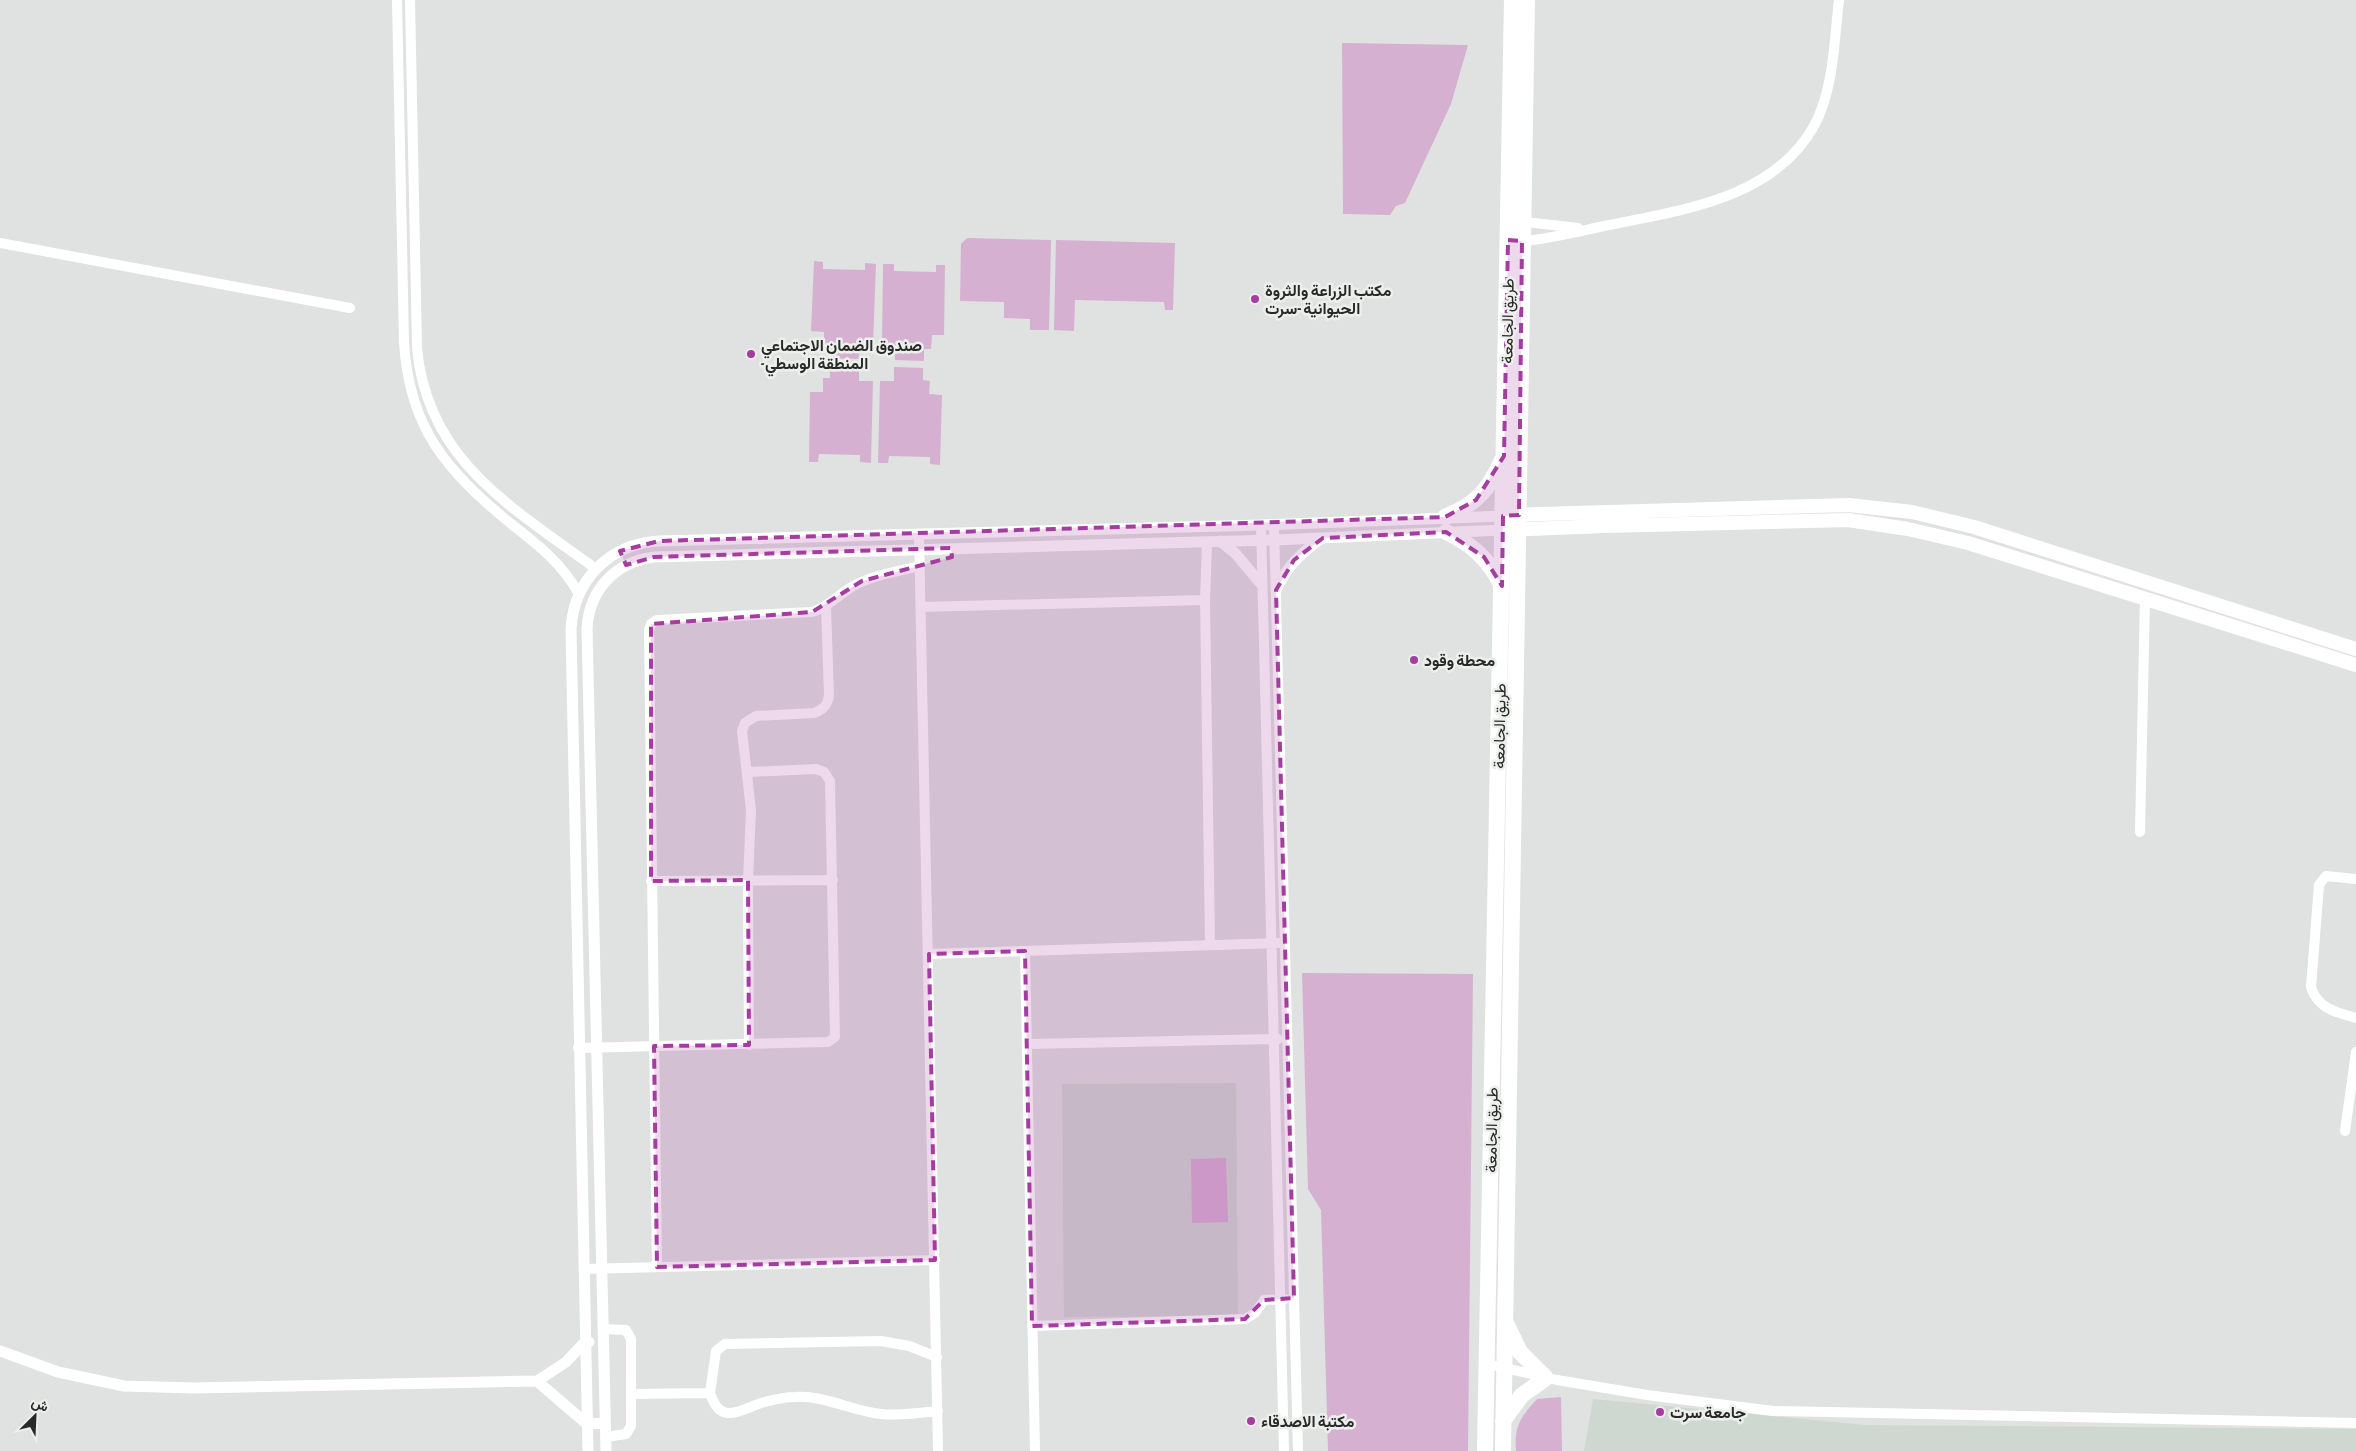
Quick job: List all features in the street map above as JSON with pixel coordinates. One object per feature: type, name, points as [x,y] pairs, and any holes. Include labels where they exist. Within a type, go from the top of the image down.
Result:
[{"type":"highway","name":"طريق الجامعة","points":[[1512,0],[1516,221]]},
{"type":"highway","name":"طريق الجامعة","points":[[1485,1451],[1504,456],[1527,0]]},
{"type":"highway","name":"طريق الجامعة","points":[[1503,1451],[1519,522],[1515,240]]},
{"type":"highway","points":[[1502,586],[1484,557],[1445,525],[1476,500],[1494,477],[1504,456]]},
{"type":"highway","points":[[1500,696],[1517,696]]},
{"type":"highway","points":[[1494,1003],[1510,1002]]},
{"type":"highway","points":[[1503,1421],[1522,1395],[1549,1378],[1520,1352],[1505,1321]]},
{"type":"main road","points":[[1503,523],[1849,505],[1912,512],[1974,527],[2356,649]]},
{"type":"main road","points":[[1519,522],[1848,520],[1938,535],[2356,665]]},
{"type":"street","points":[[397,0],[404,342],[410,389],[428,434],[454,473],[477,496],[553,558],[579,594],[593,600]]},
{"type":"street","points":[[410,0],[416,333],[420,376],[428,403],[446,441],[473,473],[514,507],[596,569]]},
{"type":"street","points":[[1515,240],[1589,230],[1698,206],[1738,192],[1769,175],[1796,152],[1814,125],[1828,88],[1838,0]]},
{"type":"street","points":[[1516,221],[1589,230]]},
{"type":"street","points":[[0,243],[350,308]]},
{"type":"street","points":[[588,1451],[578,1048],[571,629],[573,611],[579,594],[596,569],[620,550],[639,543],[659,541],[1261,525],[1445,525],[1503,523]]},
{"type":"street","points":[[1261,525],[1284,1451]]},
{"type":"street","points":[[1274,525],[1298,1451]]},
{"type":"street","points":[[606,1451],[587,629],[593,600],[607,578],[626,565],[654,557],[1275,540],[1323,538],[1445,525]]},
{"type":"street","points":[[919,534],[938,1451]]},
{"type":"street","points":[[1276,590],[1284,572],[1294,560],[1323,538]]},
{"type":"street","points":[[1220,541],[1235,553],[1262,585]]},
{"type":"street","points":[[1207,542],[1205,600],[1210,945]]},
{"type":"street","points":[[620,550],[626,565]]},
{"type":"street","points":[[658,1267],[648,630],[651,624],[657,620],[805,614],[826,607],[845,591],[862,582],[920,566]]},
{"type":"street","points":[[2140,832],[2145,598]]},
{"type":"street","points":[[921,607],[1205,600]]},
{"type":"street","points":[[749,1044],[748,880],[751,818],[748,772],[742,731],[748,720],[760,715],[814,713],[822,710],[828,704],[830,695],[826,607]]},
{"type":"street","points":[[578,1048],[828,1042],[835,1037],[831,785],[827,774],[812,768],[748,772]]},
{"type":"street","points":[[2356,879],[2326,876],[2319,885],[2311,987],[2316,1001],[2322,1006],[2356,1018]]},
{"type":"street","points":[[651,881],[833,880]]},
{"type":"street","points":[[929,954],[1285,943]]},
{"type":"street","points":[[1025,951],[1035,1451]]},
{"type":"street","points":[[1027,1044],[1287,1039]]},
{"type":"street","points":[[2345,1132],[2356,1052]]},
{"type":"street","points":[[584,1268],[935,1260]]},
{"type":"street","points":[[1032,1326],[1245,1319],[1256,1313],[1264,1300],[1294,1298]]},
{"type":"street","points":[[0,1351],[58,1372],[124,1386],[193,1388],[537,1381],[566,1362],[586,1342],[621,1329],[629,1334],[631,1426],[621,1436],[606,1437]]},
{"type":"street","points":[[937,1357],[909,1346],[881,1341],[725,1344],[716,1351],[710,1393],[714,1406],[722,1412],[733,1414],[778,1399],[797,1396],[818,1398],[880,1414],[938,1411]]},
{"type":"street","points":[[1487,1370],[1549,1378],[1697,1403],[1773,1411],[2356,1423]]},
{"type":"street","points":[[537,1381],[587,1424],[605,1423]]},
{"type":"street","points":[[631,1394],[710,1393]]},
{"type":"highlighted area","points":[[1508,240],[1522,241],[1519,515],[1503,516],[1502,586],[1484,557],[1446,532],[1323,538],[1294,560],[1276,590],[1294,1298],[1264,1300],[1245,1319],[1032,1326],[1025,951],[929,954],[935,1260],[657,1267],[654,1046],[749,1045],[748,880],[651,881],[651,624],[812,612],[862,581],[952,557],[951,548],[654,557],[626,565],[620,551],[659,541],[1445,517],[1476,500],[1504,456]]},
{"type":"shaded area","points":[[1342,43],[1468,45],[1451,104],[1405,203],[1396,206],[1390,215],[1343,214]]},
{"type":"shaded area","points":[[967,238],[1051,240],[1049,330],[1030,330],[1030,319],[1004,318],[1004,302],[960,301],[961,244]]},
{"type":"shaded area","points":[[1056,240],[1175,243],[1173,310],[1165,310],[1164,302],[1075,300],[1074,331],[1054,330]]},
{"type":"shaded area","points":[[814,261],[823,262],[823,269],[865,270],[865,263],[876,264],[873,345],[860,345],[859,359],[830,358],[831,346],[824,346],[824,332],[811,331]]},
{"type":"shaded area","points":[[883,264],[894,264],[894,271],[936,272],[936,265],[945,265],[944,335],[932,335],[931,349],[924,349],[924,361],[895,360],[895,346],[882,345]]},
{"type":"shaded area","points":[[830,366],[859,366],[859,381],[873,381],[871,463],[860,462],[860,455],[819,454],[818,462],[809,462],[810,392],[823,392],[823,378],[830,378]]},
{"type":"shaded area","points":[[894,367],[923,368],[923,380],[930,381],[929,394],[942,395],[940,465],[930,464],[930,457],[889,456],[888,463],[878,463],[880,381],[894,381]]},
{"type":"shaded area","points":[[1302,973],[1473,974],[1468,1451],[1328,1451],[1321,1210],[1308,1189]]},
{"type":"shaded area","points":[[1236,1083],[1238,1316],[1064,1317],[1062,1084]]},
{"type":"shaded area","points":[[1226,1158],[1228,1222],[1192,1223],[1191,1159]]},
{"type":"shaded area","points":[[1561,1397],[1562,1451],[1516,1451],[1516,1434],[1520,1422],[1531,1405],[1537,1399]]},
{"type":"shaded area","name":"جامعة سرت","points":[[1593,1399],[1866,1425],[2356,1429],[2356,1451],[1584,1451]]},
{"type":"place","name":"مكتب الزراعة والثروة الحيوانية -سرت","points":[[1255,299]]},
{"type":"place","name":"صندوق الضمان الاجتماعي -المنطقة الوسطي","points":[[751,354]]},
{"type":"place","name":"محطة وقود","points":[[1414,660]]},
{"type":"place","name":"جامعة سرت","points":[[1660,1412]]},
{"type":"place","name":"مكتبة الاصدقاء","points":[[1251,1421]]}]
